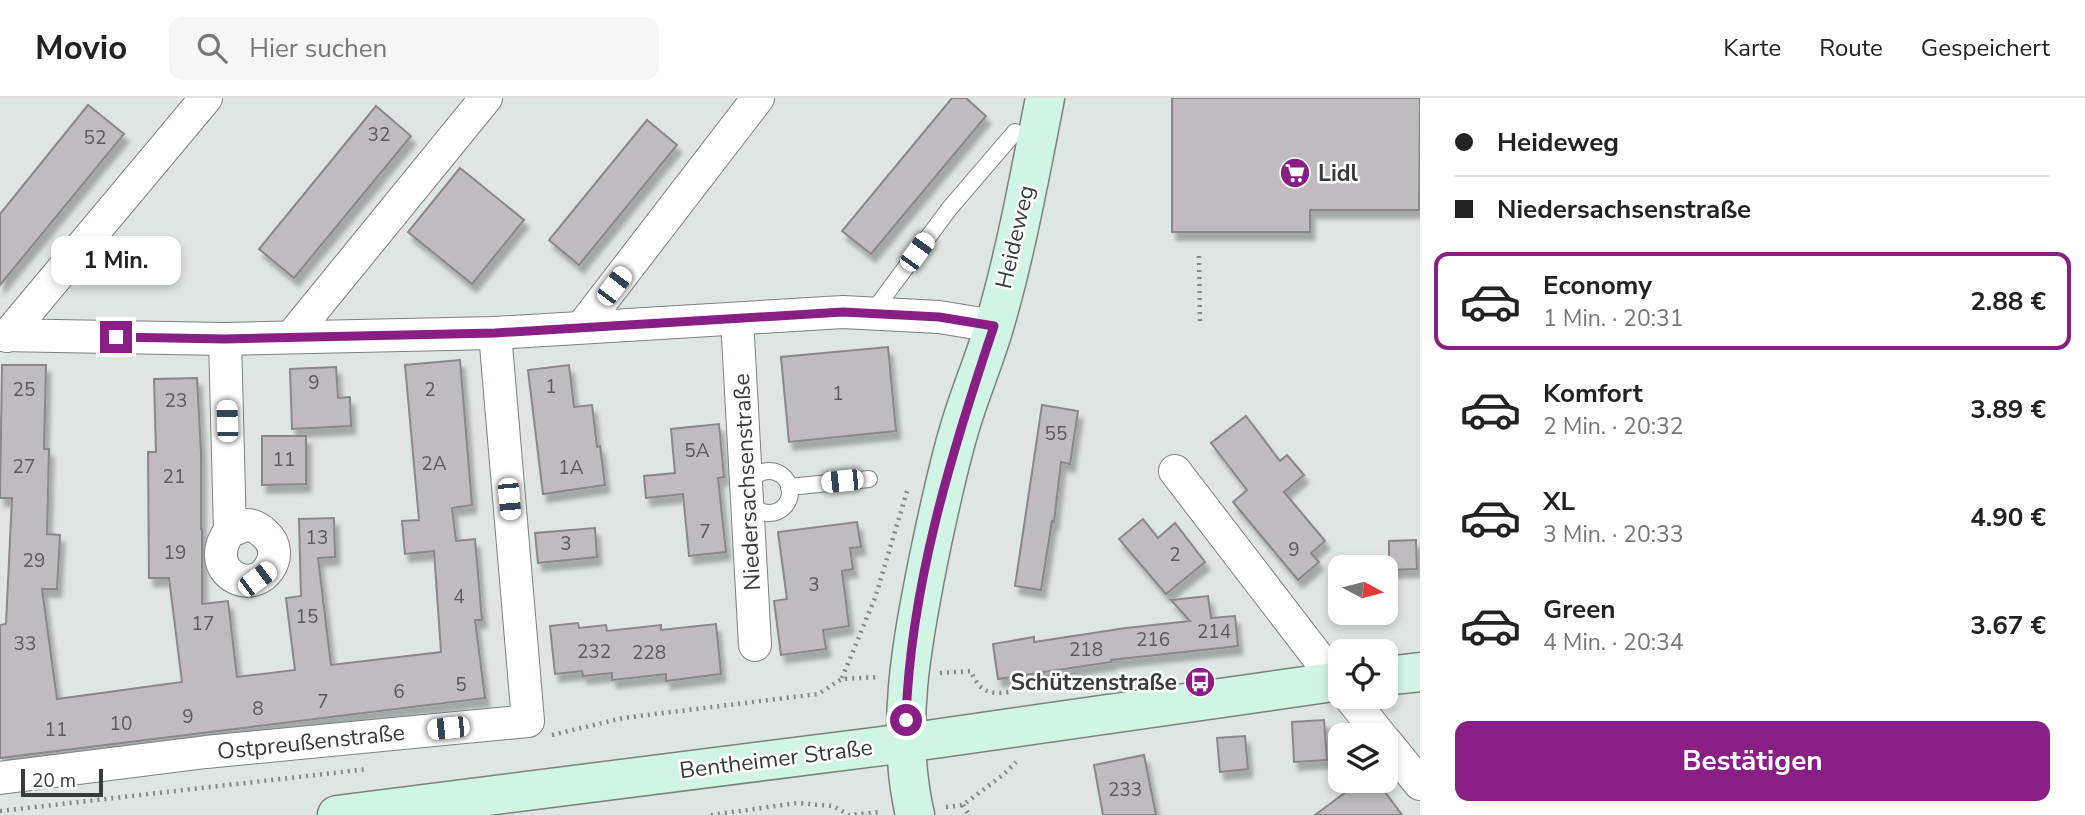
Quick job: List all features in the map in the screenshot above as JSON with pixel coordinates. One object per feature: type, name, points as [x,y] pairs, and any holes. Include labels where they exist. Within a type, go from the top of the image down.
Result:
[{"type":"street","points":[[3,336],[206,98]]},
{"type":"street","points":[[292,336],[486,98]]},
{"type":"street","points":[[582,327],[758,98]]},
{"type":"street","name":"Heideweg","points":[[914,812],[906,743],[908,675],[916,622],[960,427],[994,326],[1017,233],[1045,98]]},
{"type":"street","points":[[3,336],[225,339],[495,333],[843,312],[939,317],[994,326]]},
{"type":"street","name":"Niedersachsenstraße","points":[[737,319],[755,645]]},
{"type":"street","name":"Ostpreußenstraße","points":[[0,778],[206,752],[528,721],[495,333]]},
{"type":"street","points":[[225,339],[230,531]]},
{"type":"street","points":[[1175,471],[1328,669]]},
{"type":"street","points":[[1398,675],[1420,672]]},
{"type":"street","name":"Bentheimer Straße","points":[[337,815],[1328,689]]},
{"type":"street","points":[[1359,709],[1370,723]]},
{"type":"street","points":[[1398,757],[1420,784]]},
{"type":"lane","points":[[872,313],[948,209],[1014,132]]},
{"type":"lane","points":[[769,471],[782,475],[789,486],[790,493],[785,506],[773,513],[766,513],[754,507],[748,494],[756,476],[769,471]]},
{"type":"lane","points":[[789,486],[869,479]]},
{"type":"path","points":[[1199,256],[1200,321]]},
{"type":"path","points":[[545,737],[623,718],[818,694],[842,679],[971,671],[982,691],[997,694],[1010,692]]},
{"type":"path","points":[[0,811],[374,768]]},
{"type":"path","points":[[710,815],[797,803],[833,806],[849,815],[914,812],[963,805],[969,815]]},
{"type":"building","points":[[952,98],[966,98],[986,116],[871,254],[842,231]]},
{"type":"building","name":"Lidl","points":[[1172,98],[1420,98],[1419,210],[1310,210],[1310,232],[1172,232]]},
{"type":"building","points":[[88,105],[124,134],[0,285],[0,214]]},
{"type":"building","points":[[376,106],[411,136],[294,278],[259,249]]},
{"type":"building","points":[[647,120],[677,145],[579,265],[549,240]]},
{"type":"building","points":[[460,168],[524,220],[472,284],[408,232]]},
{"type":"building","points":[[888,347],[896,431],[789,442],[781,357]]},
{"type":"building","points":[[460,360],[472,505],[452,508],[456,541],[475,539],[482,620],[475,620],[485,698],[0,758],[0,625],[6,624],[12,498],[0,498],[2,365],[46,365],[44,449],[49,449],[47,534],[60,535],[57,589],[42,589],[57,699],[182,682],[169,578],[149,578],[148,452],[156,452],[154,379],[197,378],[201,452],[202,604],[228,601],[237,677],[295,670],[286,598],[301,596],[299,519],[334,518],[335,557],[318,558],[331,665],[441,652],[434,551],[405,554],[402,521],[419,520],[405,365]]},
{"type":"building","points":[[569,365],[574,407],[592,405],[605,485],[543,494],[528,370]]},
{"type":"building","points":[[336,367],[338,398],[350,397],[351,426],[292,429],[290,369]]},
{"type":"building","points":[[1042,405],[1078,411],[1070,464],[1061,462],[1054,522],[1052,521],[1041,590],[1015,586]]},
{"type":"building","points":[[1246,416],[1280,461],[1287,455],[1304,475],[1284,492],[1325,541],[1311,553],[1319,562],[1298,580],[1233,502],[1247,490],[1211,443]]},
{"type":"building","points":[[719,424],[724,477],[718,478],[726,552],[689,556],[683,494],[646,498],[644,476],[675,473],[671,429]]},
{"type":"building","points":[[262,436],[306,436],[306,484],[262,485]]},
{"type":"building","points":[[1143,519],[1158,538],[1175,523],[1205,562],[1166,594],[1119,539]]},
{"type":"building","points":[[857,522],[861,547],[850,548],[853,569],[842,571],[849,626],[823,630],[826,649],[781,655],[774,601],[787,599],[778,532]]},
{"type":"building","points":[[595,528],[597,557],[538,563],[535,533]]},
{"type":"building","points":[[1416,540],[1417,569],[1398,570],[1398,555],[1389,555],[1389,541]]},
{"type":"building","points":[[1208,596],[1211,618],[1235,616],[1238,646],[1111,660],[998,679],[993,644],[1034,637],[1034,642],[1190,621],[1171,600]]},
{"type":"building","points":[[578,623],[579,628],[606,625],[607,631],[661,625],[661,630],[716,624],[721,674],[666,681],[666,674],[612,680],[612,673],[583,676],[582,671],[555,674],[550,626]]},
{"type":"building","points":[[1324,720],[1327,760],[1294,762],[1292,722]]},
{"type":"building","points":[[1245,736],[1248,769],[1220,772],[1217,738]]},
{"type":"building","points":[[1144,755],[1156,815],[1103,815],[1094,765]]},
{"type":"building","points":[[1345,793],[1386,793],[1402,815],[1315,815]]},
{"type":"place","name":"Lidl","points":[[1295,173]]},
{"type":"place","name":"Schützenstraße","points":[[1200,682]]},
{"type":"route","points":[[116,337],[225,339],[495,333],[843,312],[896,313],[994,326],[960,427],[937,520],[916,622],[908,675],[906,720]]}]
